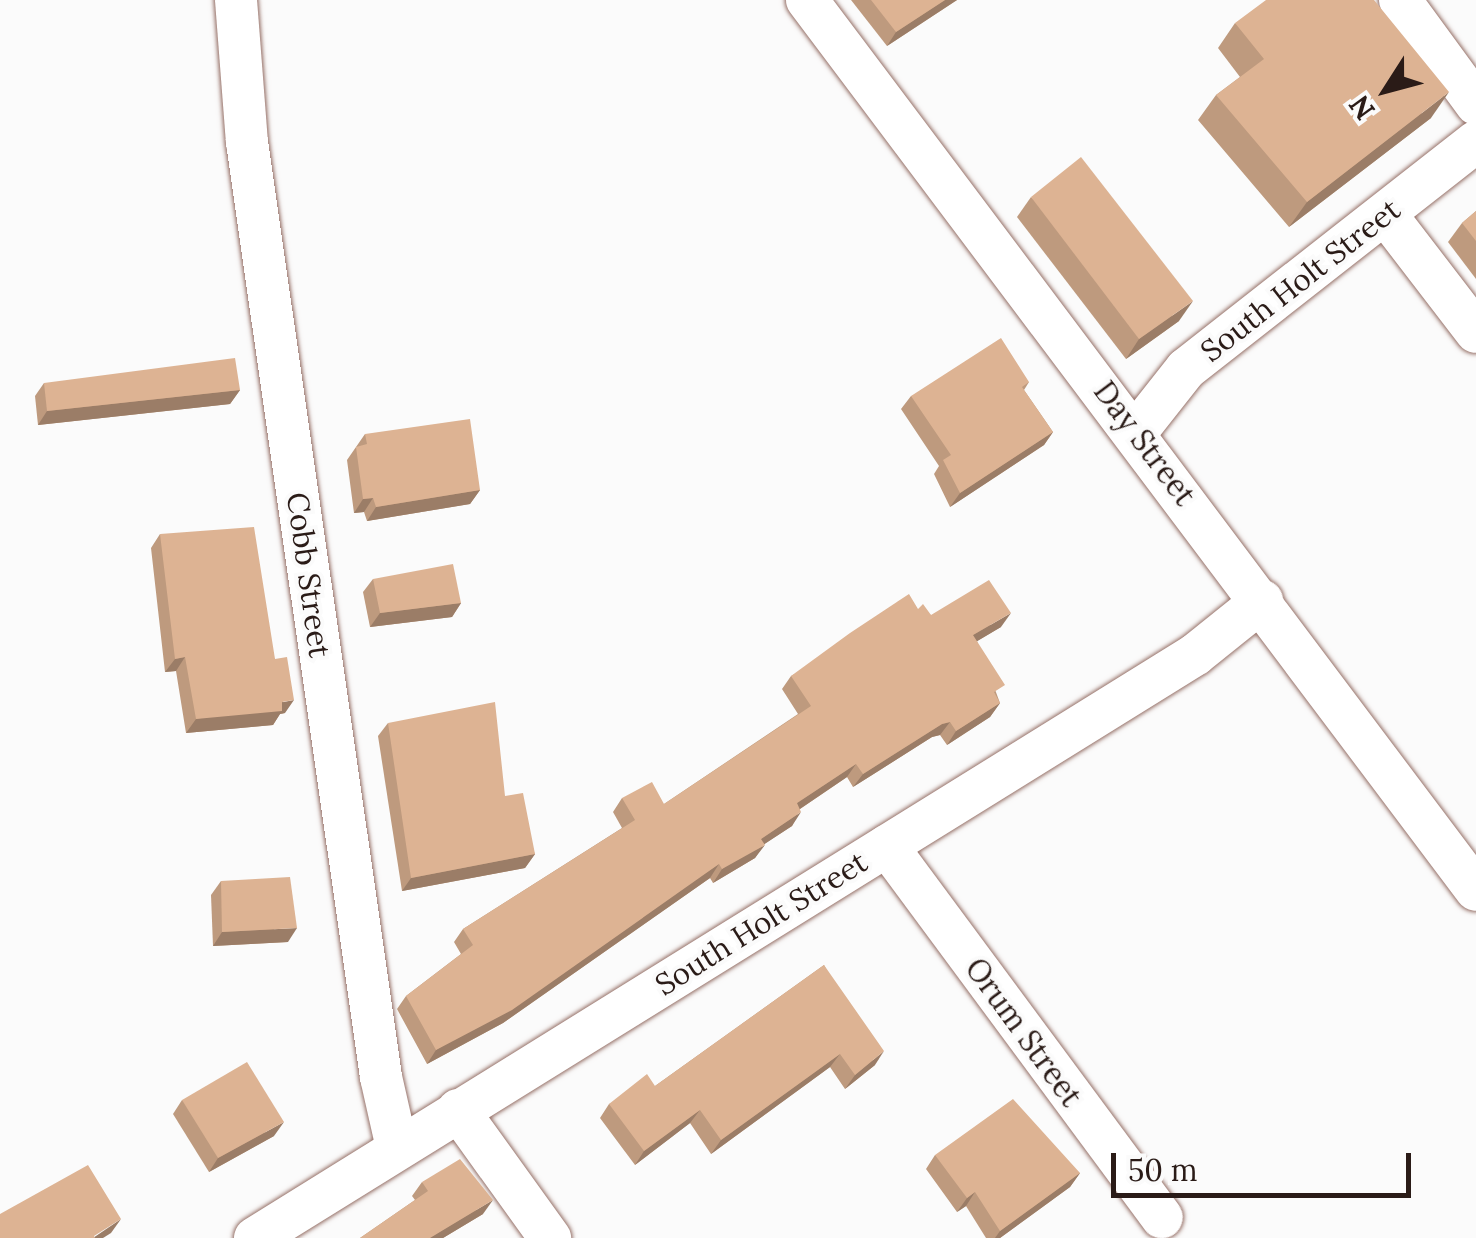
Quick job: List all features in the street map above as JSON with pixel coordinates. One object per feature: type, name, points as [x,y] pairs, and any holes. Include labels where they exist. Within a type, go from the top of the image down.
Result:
[{"type":"street","name":"Cobb Street","points":[[236,0],[247,142],[381,1077],[397,1148]]},
{"type":"street","name":"Day Street","points":[[807,0],[1137,431],[1476,890]]},
{"type":"street","points":[[1400,0],[1476,104]]},
{"type":"street","name":"South Holt Street","points":[[1137,431],[1186,369],[1387,216],[1476,142]]},
{"type":"street","points":[[1387,216],[1476,332]]},
{"type":"street","name":"South Holt Street","points":[[255,1238],[1196,654],[1262,601]]},
{"type":"street","name":"Orum Street","points":[[887,846],[1162,1217]]},
{"type":"street","points":[[458,1110],[550,1238]]},
{"type":"building","points":[[871,0],[945,0],[896,32]]},
{"type":"building","points":[[1266,0],[1374,0],[1449,92],[1307,202],[1216,95],[1264,59],[1235,23]]},
{"type":"building","points":[[1081,157],[1193,301],[1139,339],[1031,197]]},
{"type":"building","points":[[1476,211],[1476,241],[1462,223]]},
{"type":"building","points":[[1001,338],[1029,382],[1022,387],[1053,432],[960,493],[943,460],[951,455],[911,396]]},
{"type":"building","points":[[235,358],[240,390],[47,411],[44,383]]},
{"type":"building","points":[[470,419],[480,490],[376,507],[373,498],[363,499],[356,447],[367,444],[365,434]]},
{"type":"building","points":[[254,527],[275,659],[287,657],[294,700],[282,702],[282,711],[196,719],[185,657],[175,659],[160,534]]},
{"type":"building","points":[[453,564],[461,603],[380,613],[373,579]]},
{"type":"building","points":[[989,580],[1011,613],[973,635],[1005,685],[994,692],[1000,703],[956,731],[950,722],[942,724],[863,774],[856,764],[797,803],[801,812],[761,839],[765,845],[722,869],[719,864],[512,1010],[436,1050],[406,996],[473,945],[463,929],[635,820],[622,798],[652,782],[664,804],[811,706],[791,676],[850,633],[909,594],[918,609],[923,604],[931,615]]},
{"type":"building","points":[[495,702],[505,796],[523,793],[535,854],[411,878],[388,723]]},
{"type":"building","points":[[290,877],[297,928],[222,932],[221,881]]},
{"type":"building","points":[[824,965],[884,1051],[855,1075],[840,1054],[721,1140],[700,1110],[644,1151],[609,1104],[647,1074],[655,1086]]},
{"type":"building","points":[[247,1062],[284,1122],[218,1158],[182,1100]]},
{"type":"building","points":[[1013,1099],[1080,1173],[1000,1231],[975,1192],[967,1198],[935,1155]]},
{"type":"building","points":[[460,1159],[493,1200],[430,1238],[360,1238],[428,1191],[422,1182]]},
{"type":"building","points":[[88,1165],[121,1219],[95,1238],[0,1238],[0,1214]]}]
